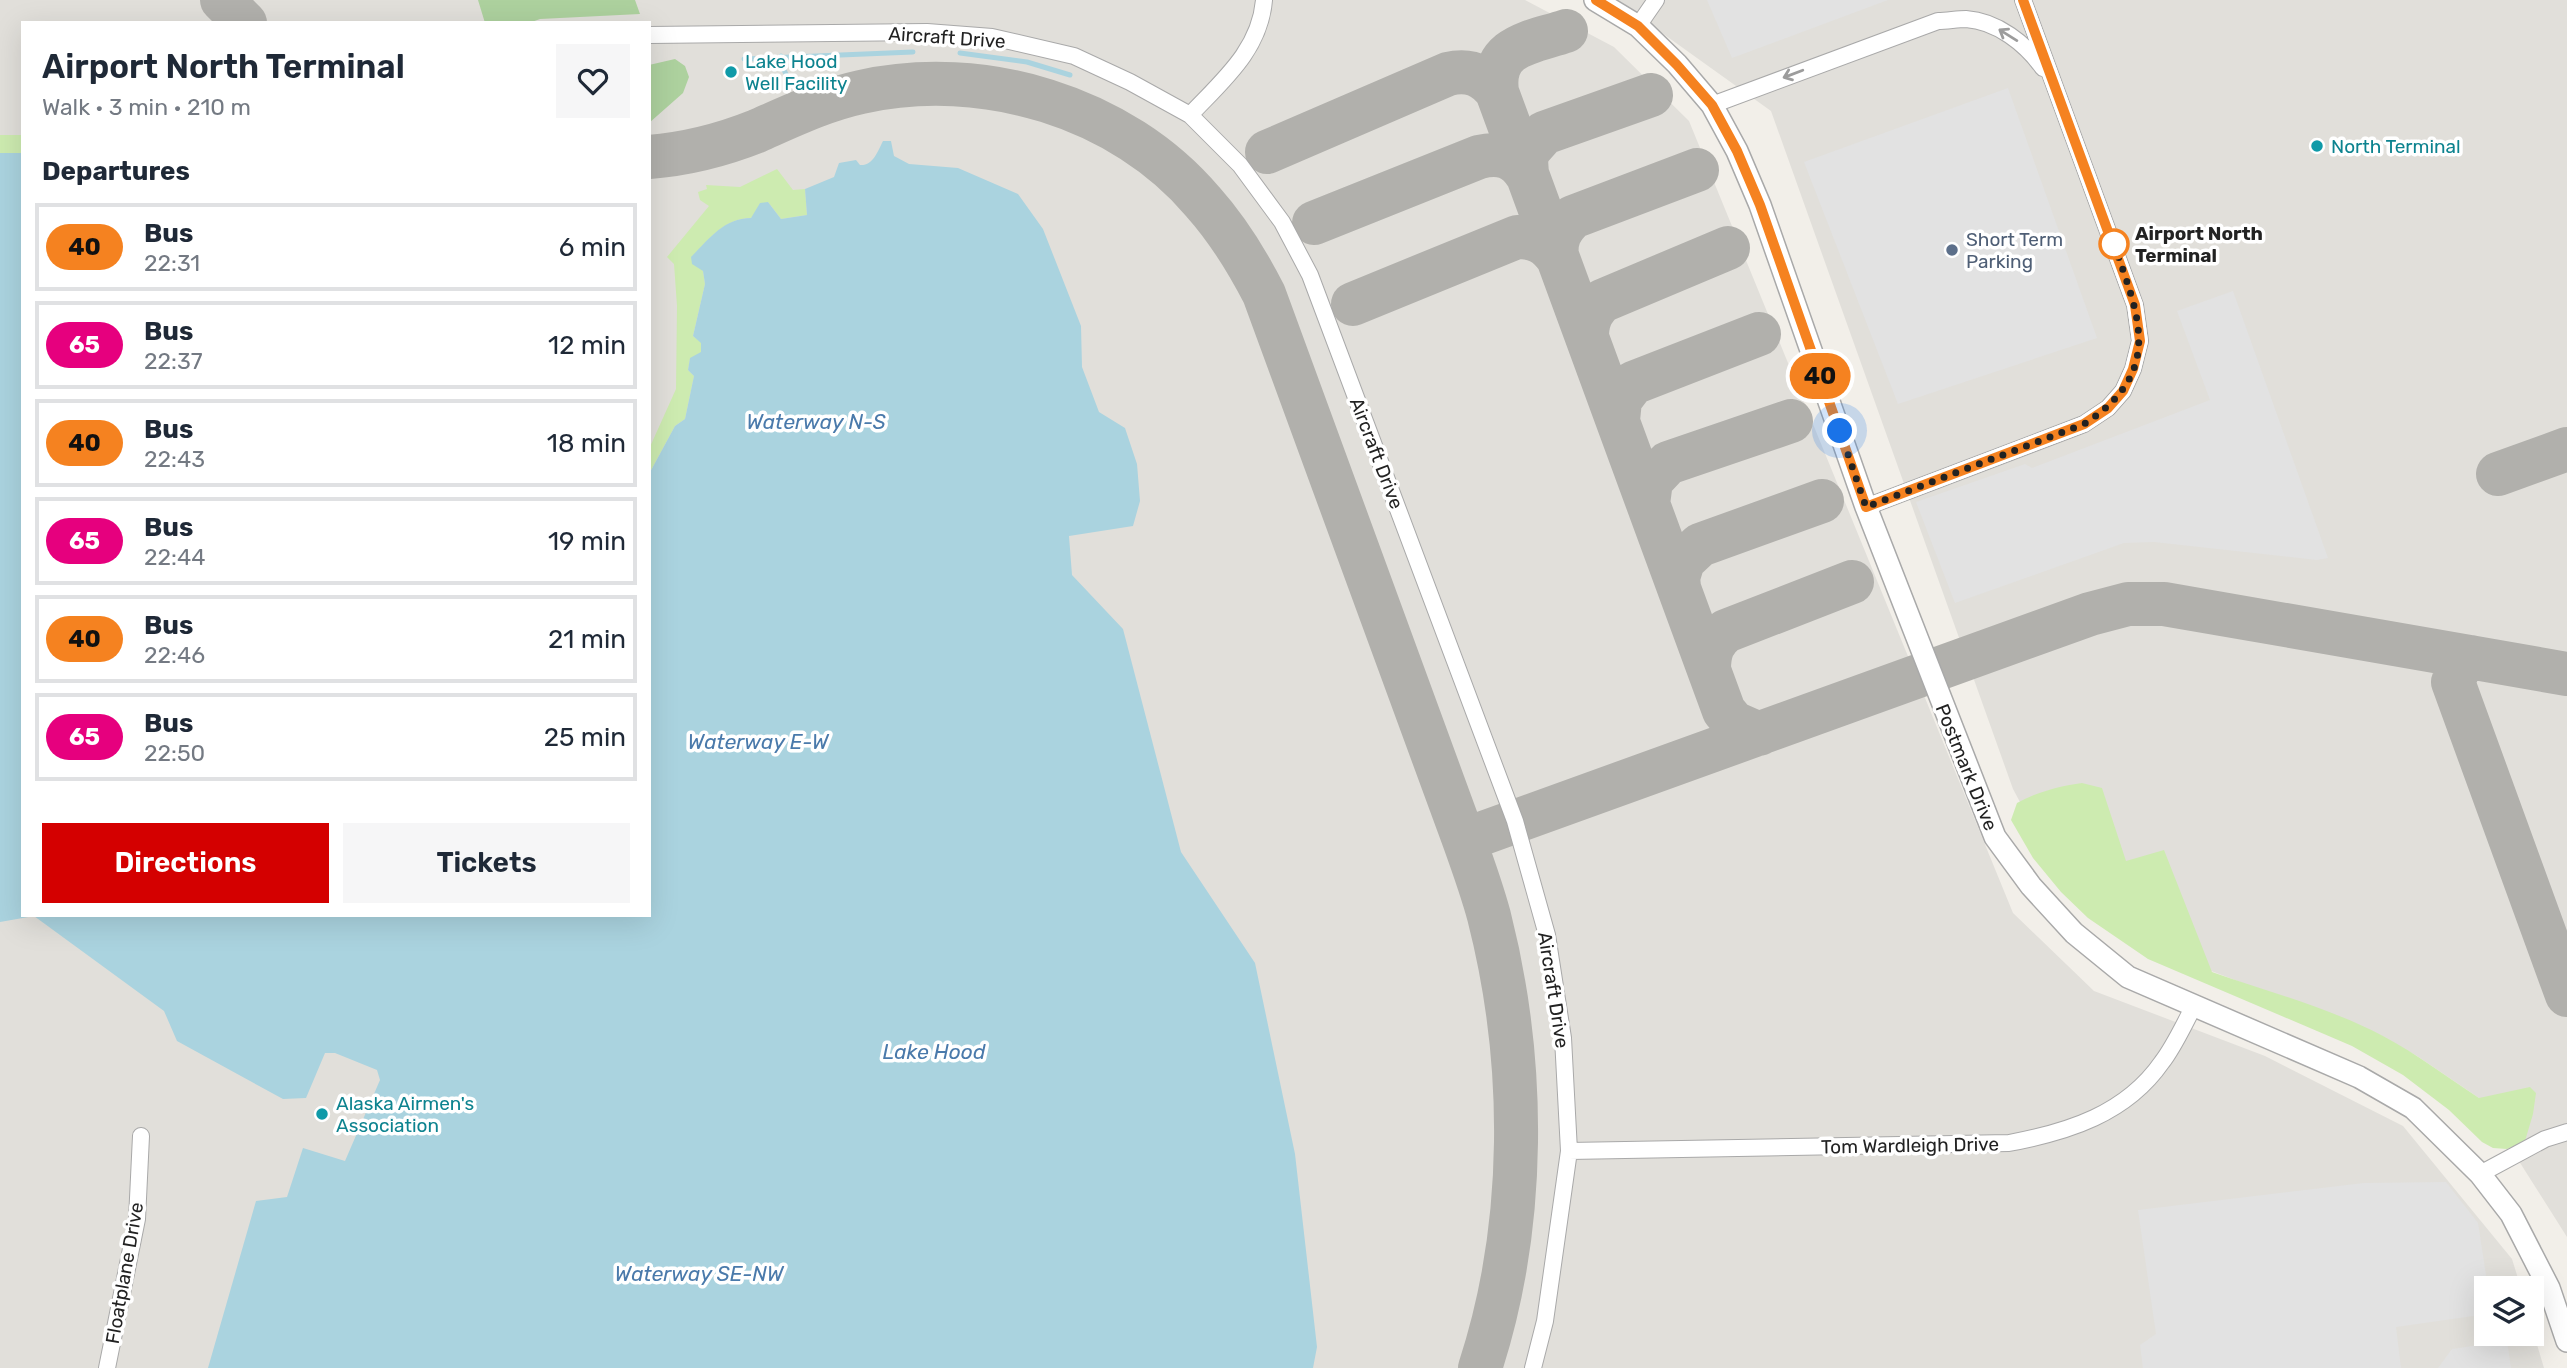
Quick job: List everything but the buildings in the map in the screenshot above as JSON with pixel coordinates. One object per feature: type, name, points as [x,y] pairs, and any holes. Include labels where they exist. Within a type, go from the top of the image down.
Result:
[{"type":"street","points":[[1191,116],[1238,64],[1255,39],[1264,0]]},
{"type":"street","name":"Postmark Drive","points":[[1595,0],[1638,26],[1677,65],[1712,105],[1737,151],[1760,205],[1866,507],[1995,837],[2031,886],[2074,933],[2128,977],[2359,1077],[2413,1108],[2480,1174],[2511,1214],[2549,1288],[2567,1341]]},
{"type":"street","points":[[1638,26],[1656,0]]},
{"type":"street","points":[[1866,507],[2084,424],[2108,408],[2123,391],[2133,369],[2140,341],[2135,305],[2023,0]]},
{"type":"street","points":[[1712,105],[1890,37],[1938,22],[1967,19],[1997,28],[2015,38],[2033,54],[2055,84]]},
{"type":"street","name":"Aircraft Drive","points":[[651,35],[927,32],[992,37],[1074,56],[1130,82],[1191,116],[1240,165],[1282,222],[1310,275],[1516,821],[1547,935],[1558,996],[1567,1091],[1569,1151],[1545,1321],[1533,1368]]},
{"type":"street","name":"Tom Wardleigh Drive","points":[[1569,1151],[2009,1143],[2051,1135],[2087,1123],[2142,1087],[2163,1062],[2194,1006]]},
{"type":"street","points":[[2480,1174],[2545,1139],[2567,1132]]},
{"type":"street","name":"Floatplane Drive","points":[[107,1368],[137,1219],[141,1136]]},
{"type":"shaded area","points":[[0,0],[1525,0],[1614,47],[1689,121],[2013,913],[2094,991],[2265,1056],[2403,1126],[2512,1259],[2517,1276],[2474,1276],[2474,1346],[2537,1346],[2544,1368],[0,1368]]},
{"type":"shaded area","points":[[1616,0],[2567,0],[2567,1237],[2479,1098],[2382,1036],[2177,958],[2070,895],[2013,789],[1771,111]]},
{"type":"shaded area","points":[[1707,0],[1888,0],[1732,58]]},
{"type":"shaded area","name":"Short Term Parking","points":[[2008,88],[2097,338],[1898,404],[1804,162]]},
{"type":"shaded area","points":[[2233,291],[2328,558],[2317,560],[2154,542],[2124,543],[1955,603],[1916,502],[2025,464],[2032,468],[2210,400],[2177,311]]},
{"type":"shaded area","points":[[2446,1182],[2478,1223],[2486,1276],[2474,1276],[2474,1316],[2396,1327],[2401,1368],[2143,1368],[2140,1345],[2156,1334],[2138,1210],[2364,1183]]},
{"type":"shaded area","points":[[2508,1346],[2511,1368],[2438,1368],[2452,1349]]},
{"type":"green space","points":[[478,0],[635,0],[640,14],[534,21],[484,21]]},
{"type":"green space","points":[[675,59],[685,66],[689,77],[683,93],[651,121],[651,65]]},
{"type":"green space","points":[[0,135],[21,135],[21,153],[0,153]]},
{"type":"green space","points":[[777,169],[793,190],[805,189],[807,215],[781,219],[768,202],[751,218],[733,222],[718,231],[692,257],[703,271],[705,284],[693,336],[702,343],[701,353],[690,359],[688,370],[694,376],[685,419],[675,426],[651,470],[651,445],[676,389],[677,306],[674,264],[667,257],[709,206],[700,200],[698,192],[707,189],[706,185],[740,187]]},
{"type":"green space","points":[[2082,783],[2102,788],[2126,861],[2164,850],[2212,972],[2363,1026],[2408,1050],[2479,1098],[2530,1087],[2536,1093],[2525,1141],[2507,1149],[2493,1148],[2482,1142],[2449,1110],[2403,1075],[2352,1046],[2148,959],[2088,918],[2061,892],[2033,858],[2011,820],[2017,803],[2049,790]]},
{"type":"water","name":"Lake Hood","points":[[883,141],[891,141],[894,156],[909,164],[958,168],[1018,194],[1043,229],[1081,326],[1082,367],[1099,412],[1125,428],[1137,464],[1140,501],[1133,526],[1069,536],[1072,575],[1123,629],[1181,852],[1255,963],[1295,1154],[1317,1347],[1313,1368],[208,1368],[256,1201],[287,1197],[303,1148],[345,1161],[380,1080],[377,1070],[335,1053],[325,1053],[306,1098],[283,1099],[177,1041],[164,1011],[35,917],[651,917],[651,470],[675,426],[685,419],[694,376],[688,370],[690,358],[701,352],[701,343],[693,336],[705,284],[703,271],[692,264],[691,257],[725,226],[751,218],[760,203],[768,202],[781,219],[807,215],[805,189],[834,177],[839,163],[856,160],[860,165],[865,165],[874,157]]},
{"type":"water","name":"Lake Hood","points":[[0,153],[21,153],[21,917],[28,917],[0,922]]},
{"type":"waterway","points":[[744,59],[913,52]]},
{"type":"waterway","points":[[960,53],[1027,62],[1070,75]]},
{"type":"waterway","points":[[781,56],[782,66],[789,80]]},
{"type":"taxiway","points":[[222,0],[243,21]]},
{"type":"taxiway","points":[[1566,31],[1527,43],[1507,55],[1500,64],[1497,92],[1724,711],[1734,723],[1759,734]]},
{"type":"taxiway","points":[[1267,152],[1448,74],[1463,72],[1476,75],[1487,81],[1497,92]]},
{"type":"taxiway","points":[[651,157],[731,141],[821,104],[861,92],[907,85],[954,84],[1001,90],[1047,101],[1091,118],[1132,141],[1170,169],[1203,202],[1229,235],[1264,294],[1464,840],[1489,916],[1510,1028],[1516,1142],[1506,1257],[1480,1368]]},
{"type":"taxiway","points":[[1527,175],[1526,159],[1529,150],[1544,133],[1651,95]]},
{"type":"taxiway","points":[[1314,223],[1479,157],[1506,157],[1517,163],[1527,175]]},
{"type":"taxiway","points":[[1557,257],[1559,235],[1573,217],[1697,170]]},
{"type":"taxiway","points":[[1353,304],[1517,237],[1540,241],[1557,257]]},
{"type":"taxiway","points":[[1587,337],[1590,317],[1602,301],[1728,248]]},
{"type":"taxiway","points":[[1618,420],[1620,400],[1633,383],[1759,334]]},
{"type":"taxiway","points":[[1648,504],[1651,481],[1668,463],[1791,421]]},
{"type":"taxiway","points":[[2498,474],[2567,449]]},
{"type":"taxiway","points":[[1679,587],[1678,578],[1683,561],[1700,545],[1822,501]]},
{"type":"taxiway","points":[[1709,669],[1713,647],[1726,631],[1852,582]]},
{"type":"taxiway","points":[[1464,840],[2090,614],[2128,604],[2164,604],[2567,674]]},
{"type":"taxiway","points":[[2471,657],[2461,663],[2453,682],[2567,995]]},
{"type":"bus line","name":"40","points":[[1596,0],[1638,26],[1677,65],[1712,105],[1737,151],[1760,205],[1866,507],[2084,424],[2108,408],[2123,391],[2133,369],[2140,341],[2135,305],[2023,0]]},
{"type":"place","name":"Lake Hood Well Facility","points":[[731,72]]},
{"type":"place","name":"North Terminal","points":[[2317,146]]},
{"type":"place","name":"Airport North Terminal","points":[[2114,244]]},
{"type":"place","name":"Short Term Parking","points":[[1952,250]]},
{"type":"place","name":"Alaska Airmen's Association","points":[[322,1114]]},
{"type":"route","points":[[1840,431],[1866,507],[2084,424],[2108,408],[2123,391],[2133,369],[2140,341],[2135,305],[2114,244]]},
{"type":"water label","name":"Waterway N-S","points":[[816,422]]},
{"type":"water label","name":"Waterway E-W","points":[[758,742]]},
{"type":"water label","name":"Waterway SE-NW","points":[[699,1274]]}]
